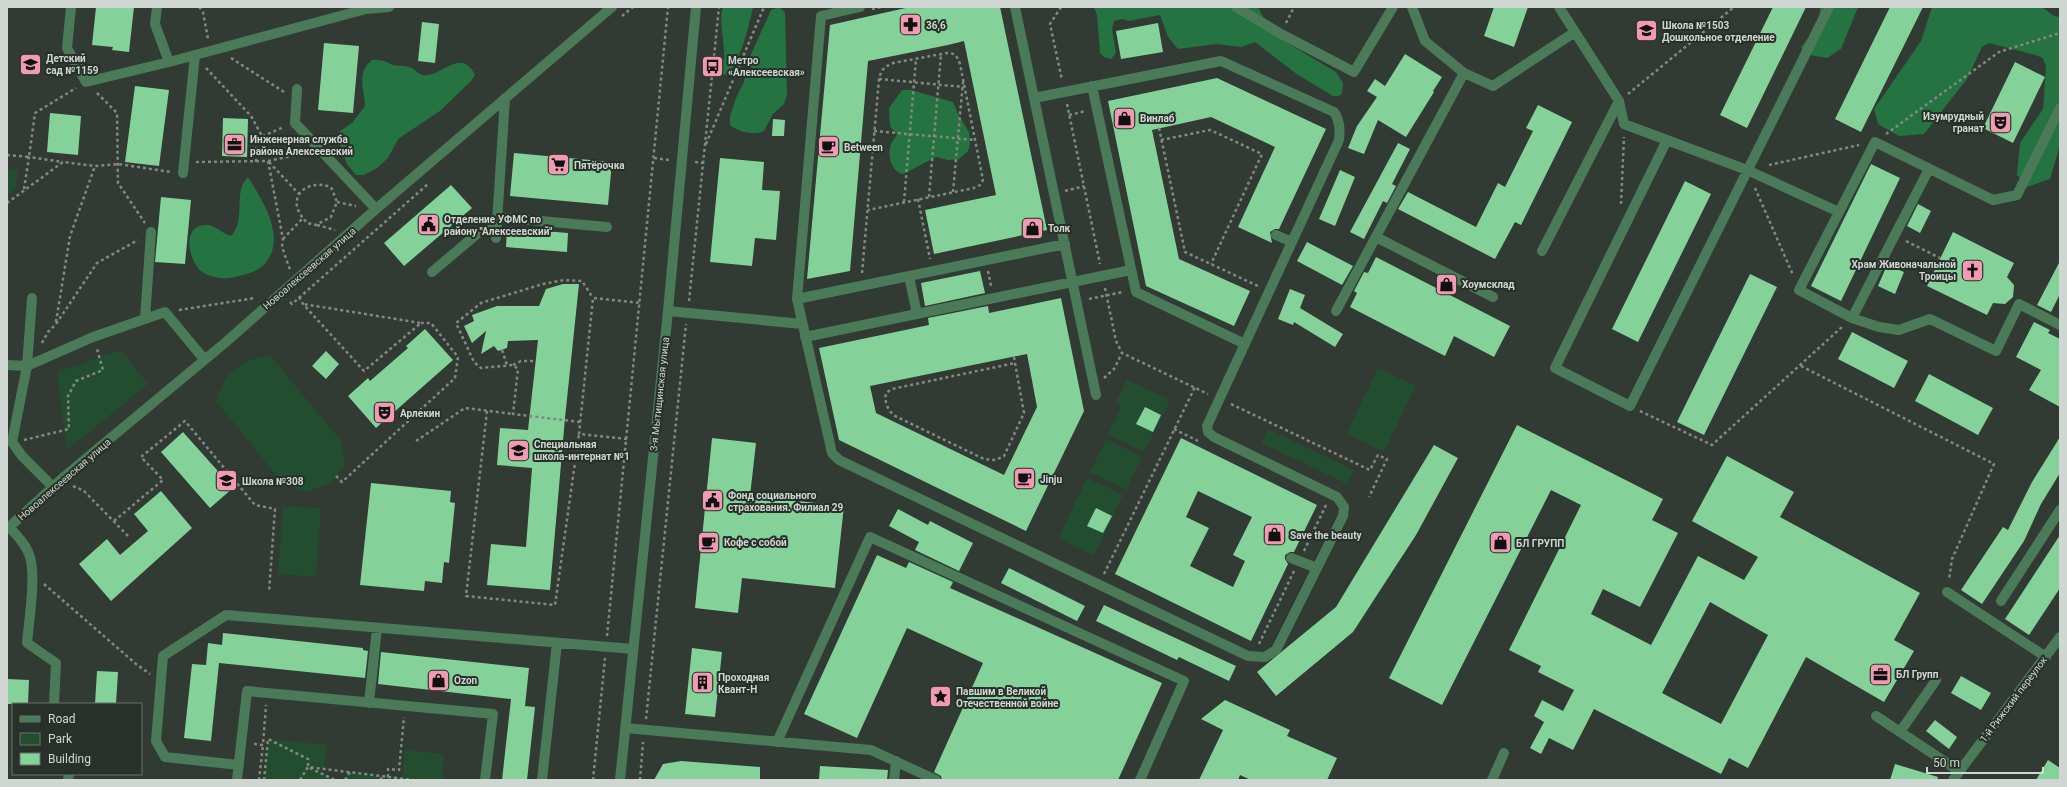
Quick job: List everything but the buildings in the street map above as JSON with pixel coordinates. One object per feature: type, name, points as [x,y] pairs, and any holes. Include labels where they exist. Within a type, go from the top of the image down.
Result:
[{"type":"street","points":[[71,7],[66,48],[86,82],[169,62],[366,9],[389,7]]},
{"type":"street","points":[[156,7],[155,24],[169,62]]},
{"type":"street","name":"Новоалексеевская улица","points":[[8,528],[53,487],[204,359],[376,209],[612,7]]},
{"type":"street","name":"3-я Мытищинская улица","points":[[620,780],[668,311],[696,7]]},
{"type":"street","points":[[860,7],[821,16],[797,299],[829,447],[832,453],[839,460],[1248,656],[1265,657],[1276,650],[1343,516],[1344,507],[1337,497],[1210,435],[1207,426],[1339,140],[1340,124],[1334,112],[1221,61],[1034,98]]},
{"type":"street","points":[[1015,7],[1095,390]]},
{"type":"street","points":[[1236,7],[1281,34],[1354,72],[1393,7]]},
{"type":"street","points":[[1412,7],[1425,41],[1464,73],[1493,86],[1575,32]]},
{"type":"street","points":[[1559,7],[1619,101],[1624,124],[1747,170],[1839,212]]},
{"type":"street","points":[[1667,140],[1555,368],[1630,406],[1829,7]]},
{"type":"street","points":[[183,173],[195,55]]},
{"type":"street","points":[[1336,311],[1464,73]]},
{"type":"street","points":[[1092,86],[1134,290],[1138,294],[1245,344]]},
{"type":"street","points":[[297,94],[295,123],[376,209]]},
{"type":"street","points":[[496,238],[505,98]]},
{"type":"street","points":[[1542,251],[1619,101]]},
{"type":"street","points":[[2060,108],[2016,195],[1993,200],[1875,142],[1799,290],[1852,318],[1878,327],[1899,330],[1930,319],[1996,351],[2019,304],[2060,325]]},
{"type":"street","points":[[1852,318],[1929,169]]},
{"type":"street","points":[[432,272],[497,217],[607,227]]},
{"type":"street","points":[[145,319],[151,232]]},
{"type":"street","points":[[1276,235],[1292,242]]},
{"type":"street","points":[[1376,237],[1493,297]]},
{"type":"street","points":[[797,299],[1065,244]]},
{"type":"street","points":[[805,338],[1130,270]]},
{"type":"street","points":[[909,276],[917,314]]},
{"type":"street","points":[[32,298],[27,366],[12,442],[22,456],[53,487]]},
{"type":"street","points":[[668,311],[802,324]]},
{"type":"street","points":[[7,365],[27,366],[94,337],[165,312],[204,359]]},
{"type":"street","points":[[2001,601],[2060,510]]},
{"type":"street","points":[[8,528],[18,536],[30,556],[32,573],[27,643],[56,663],[54,703]]},
{"type":"street","points":[[777,742],[870,537],[1184,681],[1140,780]]},
{"type":"street","points":[[1295,560],[1317,568]]},
{"type":"street","points":[[1947,592],[2046,657]]},
{"type":"street","points":[[239,765],[165,757],[156,741],[163,656],[226,615],[633,649]]},
{"type":"street","points":[[369,703],[377,628]]},
{"type":"street","name":"1-й Рижский переулок","points":[[1952,780],[2060,637]]},
{"type":"street","points":[[542,780],[557,643]]},
{"type":"street","points":[[1900,732],[1936,680]]},
{"type":"street","points":[[238,780],[247,691],[493,714],[485,780]]},
{"type":"street","points":[[1876,716],[1959,771]]},
{"type":"street","points":[[625,728],[871,750],[936,780]]},
{"type":"street","points":[[1492,780],[1504,753]]},
{"type":"street","points":[[894,780],[896,761]]},
{"type":"path","points":[[199,7],[203,12],[213,50],[297,94]]},
{"type":"path","points":[[621,17],[632,7]]},
{"type":"path","points":[[593,780],[641,303],[668,7]]},
{"type":"path","points":[[640,780],[719,7]]},
{"type":"path","points":[[705,146],[764,7]]},
{"type":"path","points":[[1061,7],[1050,24],[1064,92]]},
{"type":"path","points":[[1281,34],[1294,7]]},
{"type":"path","points":[[1619,101],[1734,7]]},
{"type":"path","points":[[1875,142],[1999,52],[2060,33]]},
{"type":"path","points":[[861,286],[880,72],[885,66],[952,53],[957,57],[963,78],[983,180],[980,185],[868,210]]},
{"type":"path","points":[[929,197],[942,54]]},
{"type":"path","points":[[195,55],[251,116],[262,136]]},
{"type":"path","points":[[904,202],[916,59]]},
{"type":"path","points":[[879,80],[964,87]]},
{"type":"path","points":[[24,190],[35,113],[86,82],[117,113],[118,183],[151,232],[97,263],[56,324],[48,332],[41,345],[41,360]]},
{"type":"path","points":[[953,192],[964,87]]},
{"type":"path","points":[[1068,109],[1116,341],[1122,353],[1370,470],[1378,455],[1387,459],[1369,497]]},
{"type":"path","points":[[1069,115],[1097,109]]},
{"type":"path","points":[[256,162],[256,139],[295,123]]},
{"type":"path","points":[[1621,206],[1624,124]]},
{"type":"path","points":[[1159,128],[1185,252],[1269,291]]},
{"type":"path","points":[[1161,140],[1210,130],[1262,154],[1211,264]]},
{"type":"path","points":[[874,131],[976,140]]},
{"type":"path","points":[[184,162],[268,161],[321,150]]},
{"type":"path","points":[[7,155],[95,166],[118,164],[183,173]]},
{"type":"path","points":[[654,158],[669,160]]},
{"type":"path","points":[[268,161],[299,194]]},
{"type":"path","points":[[268,161],[283,239],[282,247],[290,270]]},
{"type":"path","points":[[7,202],[63,162]]},
{"type":"path","points":[[695,162],[703,163]]},
{"type":"path","points":[[56,324],[70,236],[95,166]]},
{"type":"path","points":[[292,304],[434,178]]},
{"type":"path","points":[[316,225],[331,217],[337,202],[330,187],[322,184],[308,186],[299,194],[298,207],[307,223],[336,230]]},
{"type":"path","points":[[918,199],[933,271]]},
{"type":"path","points":[[337,202],[362,207]]},
{"type":"path","points":[[283,239],[303,218]]},
{"type":"path","points":[[1895,235],[1940,258]]},
{"type":"path","points":[[985,260],[994,298]]},
{"type":"path","points":[[487,411],[466,596],[556,605],[580,422],[593,298],[582,281],[564,280],[543,284],[481,303],[456,324],[474,362],[481,368],[513,365],[522,360],[535,361]]},
{"type":"path","points":[[1077,302],[1134,290]]},
{"type":"path","points":[[299,297],[303,304],[364,371],[421,323]]},
{"type":"path","points":[[165,312],[257,298]]},
{"type":"path","points":[[593,298],[641,303]]},
{"type":"path","points":[[303,304],[421,323],[431,323],[458,357],[454,378],[342,482],[336,476]]},
{"type":"path","points":[[1630,406],[1712,445],[1801,366],[1852,318]]},
{"type":"path","points":[[12,442],[69,429],[68,396],[76,381],[103,370],[94,337]]},
{"type":"path","points":[[502,350],[507,365]]},
{"type":"path","points":[[1095,390],[1111,373],[1122,353]]},
{"type":"path","points":[[1014,357],[1024,413],[1004,456],[996,460],[984,460],[895,416],[890,413],[887,406],[886,393],[892,388],[1015,363]]},
{"type":"path","points":[[513,365],[518,369],[513,414]]},
{"type":"path","points":[[1801,366],[1994,464],[1952,559],[1947,592]]},
{"type":"path","points":[[1110,579],[1103,576],[1195,387]]},
{"type":"path","points":[[416,441],[466,408],[580,422]]},
{"type":"path","points":[[114,521],[163,480],[141,457],[185,421],[255,504],[275,509],[269,592]]},
{"type":"path","points":[[1174,429],[1202,443]]},
{"type":"path","points":[[578,434],[627,439]]},
{"type":"path","points":[[73,486],[84,491],[129,537]]},
{"type":"path","points":[[1256,650],[1295,560],[1327,504],[1320,500]]},
{"type":"path","points":[[32,573],[136,664]]},
{"type":"path","points":[[260,780],[268,693]]},
{"type":"path","points":[[388,777],[388,769],[399,770],[405,706]]},
{"type":"path","points":[[264,780],[268,739],[308,759],[308,767],[300,780]]},
{"type":"path","points":[[241,742],[263,745]]},
{"type":"path","points":[[308,767],[388,777],[403,777],[413,780]]},
{"type":"path","points":[[308,767],[335,780]]},
{"type":"path","points":[[346,780],[350,772]]},
{"type":"path","points":[[380,780],[383,776]]},
{"type":"green space","points":[[723,7],[753,7],[747,33],[739,55],[735,64],[725,75],[720,73],[724,58],[721,26]]},
{"type":"green space","points":[[779,7],[785,12],[787,95],[784,104],[773,114],[764,131],[751,133],[742,131],[730,125],[730,116],[736,98],[744,82],[748,61],[771,10]]},
{"type":"green space","points":[[1094,7],[1259,7],[1272,34],[1336,72],[1343,83],[1342,94],[1333,96],[1298,75],[1255,42],[1241,47],[1216,44],[1178,49],[1168,37],[1160,15],[1129,21],[1122,19],[1114,21],[1112,29],[1116,53],[1111,59],[1104,57],[1100,53],[1097,15]]},
{"type":"green space","points":[[1820,7],[1858,7],[1841,49],[1827,58],[1804,54],[1801,47],[1817,23]]},
{"type":"green space","points":[[1932,7],[2042,7],[2054,16],[2060,17],[2060,145],[2050,179],[2027,187],[2017,175],[2020,143],[2043,109],[2046,67],[2043,58],[2035,55],[1989,43],[1982,47],[1967,79],[1924,134],[1899,136],[1878,124],[1874,109],[1921,41]]},
{"type":"green space","points":[[372,60],[381,60],[393,65],[407,66],[423,75],[430,75],[450,65],[464,63],[475,75],[471,81],[440,111],[398,139],[388,158],[377,168],[364,175],[356,175],[347,164],[337,137],[340,131],[352,123],[365,106],[362,76],[367,65]]},
{"type":"green space","points":[[902,90],[911,90],[953,102],[959,116],[969,132],[970,145],[968,151],[959,159],[948,160],[936,157],[903,174],[899,173],[893,166],[890,157],[891,143],[897,135],[890,126],[889,108]]},
{"type":"green space","points":[[7,169],[18,170],[16,189],[7,196]]},
{"type":"green space","points":[[248,177],[264,205],[272,226],[274,237],[273,248],[269,258],[261,267],[247,274],[226,278],[208,275],[201,271],[193,260],[189,245],[192,232],[197,227],[208,225],[215,227],[231,236],[236,229],[238,222],[243,183]]},
{"type":"green space","points":[[121,350],[148,384],[67,450],[57,372]]},
{"type":"green space","points":[[270,355],[342,442],[345,464],[331,483],[307,492],[284,485],[216,401],[224,382],[235,369],[250,360]]},
{"type":"green space","points":[[1378,368],[1416,386],[1384,452],[1346,434]]},
{"type":"green space","points":[[1127,379],[1170,400],[1144,452],[1108,435],[1121,407],[1115,404]]},
{"type":"green space","points":[[1268,429],[1354,470],[1347,484],[1261,443]]},
{"type":"green space","points":[[1106,439],[1142,457],[1126,490],[1090,472]]},
{"type":"green space","points":[[1087,478],[1123,495],[1094,556],[1058,538]]},
{"type":"green space","points":[[283,506],[321,508],[316,577],[278,574]]},
{"type":"green space","points":[[268,739],[327,745],[324,769],[309,767],[335,780],[264,780]]},
{"type":"green space","points":[[404,750],[444,754],[442,780],[380,780],[383,776],[403,777]]},
{"type":"green space","points":[[350,772],[379,776],[376,780],[345,780]]},
{"type":"place","name":"36,6","points":[[910,25]]},
{"type":"place","name":"Школа №1503 Дошкольное отделение","points":[[1646,31]]},
{"type":"place","name":"Детский сад №1159","points":[[31,64]]},
{"type":"place","name":"Метро «Алексеевская»","points":[[712,66]]},
{"type":"place","name":"Винлаб","points":[[1124,118]]},
{"type":"place","name":"Изумрудный гранат","points":[[2000,122]]},
{"type":"place","name":"Инженерная служба района Алексеевский","points":[[235,145]]},
{"type":"place","name":"Between","points":[[828,147]]},
{"type":"place","name":"Пятёрочка","points":[[559,165]]},
{"type":"place","name":"Отделение УФМС по району \"Алексеевский\"","points":[[428,225]]},
{"type":"place","name":"Толк","points":[[1033,228]]},
{"type":"place","name":"Храм Живоначальной Троицы","points":[[1972,270]]},
{"type":"place","name":"Хоумсклад","points":[[1447,284]]},
{"type":"place","name":"Арлекин","points":[[384,413]]},
{"type":"place","name":"Специальная школа-интернат №1","points":[[519,450]]},
{"type":"place","name":"Jinju","points":[[1025,479]]},
{"type":"place","name":"Школа №308","points":[[226,481]]},
{"type":"place","name":"Фонд социального страхования. Филиал 29","points":[[713,501]]},
{"type":"place","name":"Save the beauty","points":[[1274,535]]},
{"type":"place","name":"Кофе с собой","points":[[709,542]]},
{"type":"place","name":"БЛ ГРУПП","points":[[1500,543]]},
{"type":"place","name":"БЛ Групп","points":[[1880,674]]},
{"type":"place","name":"Ozon","points":[[438,680]]},
{"type":"place","name":"Проходная Квант-Н","points":[[703,683]]},
{"type":"place","name":"Павшим в Великой Отечественной войне","points":[[941,697]]}]
